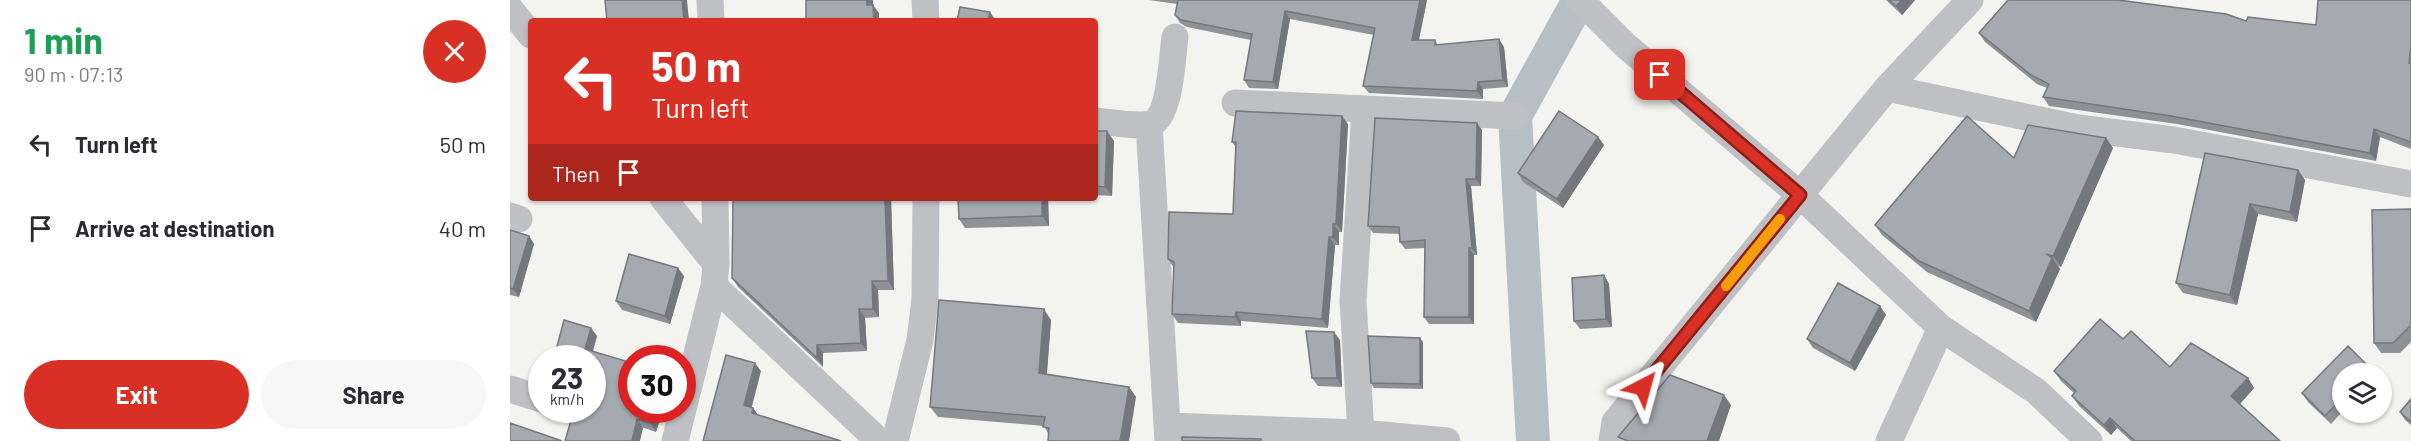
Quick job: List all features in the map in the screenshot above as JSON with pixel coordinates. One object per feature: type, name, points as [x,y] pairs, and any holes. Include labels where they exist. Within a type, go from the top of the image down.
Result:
[{"type":"street","points":[[710,0],[711,18]]},
{"type":"street","points":[[925,0],[926,18]]},
{"type":"street","points":[[1580,0],[1625,45],[1800,195],[1941,328],[2036,391],[2089,441]]},
{"type":"street","points":[[1612,441],[1615,422],[1887,88],[1970,0]]},
{"type":"street","points":[[510,9],[528,31]]},
{"type":"street","points":[[1098,121],[1149,124],[1157,120],[1165,107],[1175,38]]},
{"type":"street","points":[[1887,88],[2078,128],[2174,140],[2411,184]]},
{"type":"street","points":[[1235,103],[1515,116]]},
{"type":"street","points":[[1361,433],[1353,301],[1365,109]]},
{"type":"street","points":[[1149,124],[1167,433],[1361,433],[1447,441]]},
{"type":"street","points":[[665,201],[715,275],[879,441]]},
{"type":"street","points":[[675,441],[715,275],[715,201]]},
{"type":"street","points":[[895,441],[920,340],[925,299],[926,201]]},
{"type":"street","points":[[1889,441],[1941,328]]},
{"type":"street","points":[[510,389],[528,395]]},
{"type":"building","points":[[605,0],[682,0],[684,18],[607,18]]},
{"type":"building","points":[[806,0],[867,0],[867,5],[873,5],[874,18],[806,18]]},
{"type":"building","points":[[1178,0],[1420,0],[1412,40],[1435,40],[1435,45],[1499,39],[1503,80],[1478,82],[1477,91],[1363,86],[1375,28],[1285,11],[1273,82],[1244,80],[1252,34],[1181,20],[1175,15]]},
{"type":"building","points":[[1889,0],[1902,0],[1896,6]]},
{"type":"building","points":[[2008,0],[2118,0],[2226,14],[2246,21],[2248,17],[2316,25],[2318,0],[2411,0],[2409,63],[2411,64],[2411,142],[2374,129],[2370,153],[2171,116],[2043,97],[2049,84],[2031,75],[1979,33]]},
{"type":"building","points":[[960,7],[990,12],[989,18],[958,18]]},
{"type":"building","points":[[1236,111],[1342,116],[1336,224],[1333,224],[1333,237],[1329,237],[1322,319],[1236,312],[1235,317],[1172,314],[1174,262],[1168,259],[1169,212],[1233,214],[1236,142],[1232,142]]},
{"type":"building","points":[[1559,111],[1598,137],[1557,199],[1518,173]]},
{"type":"building","points":[[1967,116],[2014,158],[2028,125],[2106,138],[2053,256],[2046,254],[2052,258],[2029,311],[1919,261],[1875,225]]},
{"type":"building","points":[[1375,118],[1477,123],[1476,179],[1466,179],[1472,248],[1469,248],[1469,317],[1424,317],[1425,240],[1400,242],[1399,227],[1368,226]]},
{"type":"building","points":[[1098,131],[1107,131],[1105,187],[1098,186]]},
{"type":"building","points":[[2205,153],[2298,170],[2290,212],[2250,204],[2230,295],[2176,283]]},
{"type":"building","points":[[733,201],[885,201],[888,281],[872,281],[873,309],[859,309],[861,343],[817,345],[817,358],[732,278]]},
{"type":"building","points":[[958,201],[1042,201],[1042,216],[959,219]]},
{"type":"building","points":[[2411,209],[2411,325],[2393,343],[2374,343],[2372,210]]},
{"type":"building","points":[[510,230],[529,236],[513,289],[510,288]]},
{"type":"building","points":[[629,254],[678,268],[665,316],[616,301]]},
{"type":"building","points":[[1604,275],[1606,319],[1574,321],[1572,278]]},
{"type":"building","points":[[1838,283],[1880,306],[1850,363],[1807,339]]},
{"type":"building","points":[[939,300],[1044,309],[1039,373],[1129,387],[1120,441],[1048,441],[1049,428],[1043,427],[1045,417],[930,407]]},
{"type":"building","points":[[2100,319],[2123,339],[2131,331],[2170,367],[2191,343],[2248,378],[2231,396],[2280,441],[2135,441],[2110,418],[2104,425],[2072,396],[2076,391],[2054,371]]},
{"type":"building","points":[[564,320],[591,328],[586,345],[557,345]]},
{"type":"building","points":[[1306,331],[1334,332],[1337,378],[1312,378]]},
{"type":"building","points":[[1368,336],[1420,338],[1420,384],[1371,383]]},
{"type":"building","points":[[2348,346],[2365,363],[2332,363],[2332,409],[2325,416],[2302,393]]},
{"type":"building","points":[[606,355],[618,359],[618,423],[636,423],[632,441],[565,441],[570,423],[606,423]]},
{"type":"building","points":[[726,355],[755,363],[744,405],[753,408],[752,413],[841,441],[703,441]]},
{"type":"building","points":[[1670,375],[1724,395],[1707,441],[1628,441],[1618,437]]},
{"type":"building","points":[[2411,399],[2411,422],[2400,412]]},
{"type":"building","points":[[510,423],[562,441],[510,441]]},
{"type":"building","points":[[1182,437],[1261,439],[1261,441],[1182,441]]},
{"type":"waterway","points":[[1533,441],[1515,116],[1579,0]]},
{"type":"slow traffic","points":[[1726,286],[1780,219]]},
{"type":"route","points":[[1643,387],[1800,195],[1660,75]]}]
